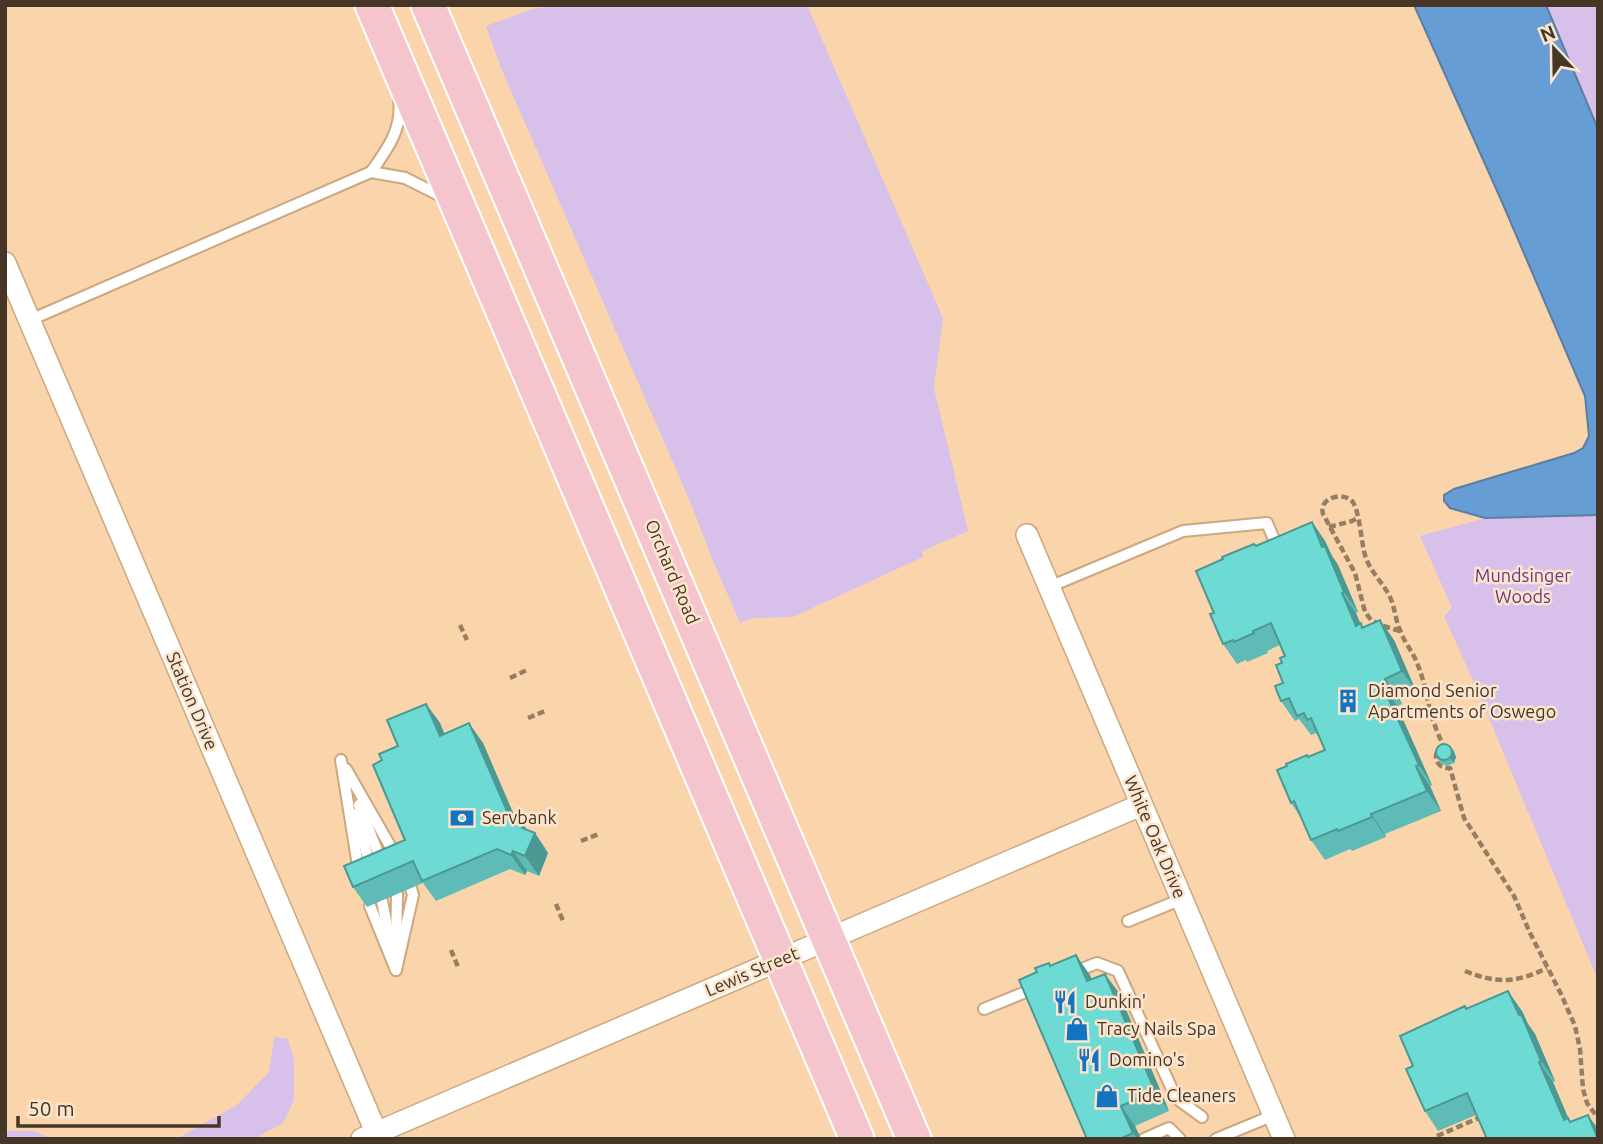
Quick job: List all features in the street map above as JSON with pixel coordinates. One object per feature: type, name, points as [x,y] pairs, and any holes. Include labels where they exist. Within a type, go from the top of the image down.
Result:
[{"type":"main road","points":[[372,5],[857,1139]]},
{"type":"main road","name":"Orchard Road","points":[[428,5],[914,1139]]},
{"type":"street","name":"Station Drive","points":[[5,263],[373,1137]]},
{"type":"street","name":"White Oak Drive","points":[[1027,535],[1284,1139]]},
{"type":"street","name":"Lewis Street","points":[[373,1137],[1141,805]]},
{"type":"lane","points":[[30,320],[371,172],[390,146],[401,112],[392,52]]},
{"type":"lane","points":[[371,172],[405,178],[439,195],[469,231]]},
{"type":"lane","points":[[1049,587],[1183,531],[1267,523],[1282,557]]},
{"type":"lane","points":[[341,760],[402,867]]},
{"type":"lane","points":[[341,760],[387,873]]},
{"type":"lane","points":[[341,760],[374,879]]},
{"type":"lane","points":[[341,760],[361,884]]},
{"type":"lane","points":[[396,970],[413,895],[411,888]]},
{"type":"lane","points":[[396,970],[397,894]]},
{"type":"lane","points":[[1128,921],[1182,899]]},
{"type":"lane","points":[[382,901],[396,970]]},
{"type":"lane","points":[[370,906],[396,970]]},
{"type":"lane","points":[[1059,979],[1097,963],[1118,971],[1176,1098],[1202,1117]]},
{"type":"lane","points":[[985,1009],[1047,984]]},
{"type":"lane","points":[[1216,1139],[1274,1115]]},
{"type":"lane","points":[[1144,1139],[1169,1128],[1180,1139]]},
{"type":"path","points":[[1400,631],[1380,625],[1371,620],[1365,612],[1354,573],[1323,514],[1325,502],[1332,498],[1347,498],[1356,508],[1367,559],[1394,605],[1400,631],[1410,647],[1427,690],[1430,711],[1443,745],[1435,754],[1436,760],[1439,766],[1450,768],[1464,818],[1514,895],[1561,994],[1575,1026],[1587,1103],[1598,1118]]},
{"type":"path","points":[[1329,527],[1358,517]]},
{"type":"path","points":[[460,625],[467,640]]},
{"type":"path","points":[[510,678],[527,670]]},
{"type":"path","points":[[528,718],[545,711]]},
{"type":"path","points":[[581,841],[599,834]]},
{"type":"path","points":[[556,904],[563,921]]},
{"type":"path","points":[[451,950],[458,967]]},
{"type":"path","points":[[1465,971],[1485,979],[1510,980],[1548,968]]},
{"type":"path","points":[[1437,1136],[1481,1117]]},
{"type":"green space","points":[[563,5],[807,5],[943,318],[934,388],[968,531],[922,551],[923,557],[793,617],[752,618],[740,623],[692,506],[501,68],[486,26],[533,9]]},
{"type":"green space","points":[[1546,5],[1598,5],[1598,129]]},
{"type":"green space","name":"Mundsinger Woods","points":[[1598,487],[1598,980],[1444,616],[1452,608],[1420,536]]},
{"type":"green space","points":[[274,1037],[288,1039],[294,1060],[294,1100],[283,1123],[254,1139],[176,1139],[237,1105],[269,1072]]},
{"type":"green space","points":[[5,1131],[35,1131],[52,1139],[5,1139]]},
{"type":"water","points":[[1414,5],[1546,5],[1598,129],[1598,515],[1485,518],[1450,508],[1444,501],[1444,495],[1454,489],[1574,453],[1583,448],[1589,436],[1585,396]]},
{"type":"building","name":"Diamond Senior Apartments of Oswego","points":[[1312,522],[1322,547],[1325,546],[1356,626],[1361,623],[1362,628],[1380,620],[1402,671],[1385,679],[1388,685],[1383,687],[1419,765],[1416,766],[1427,791],[1371,814],[1372,817],[1311,840],[1277,770],[1307,755],[1308,757],[1325,750],[1311,718],[1307,720],[1304,713],[1297,716],[1289,698],[1281,701],[1278,694],[1275,686],[1283,683],[1276,665],[1282,663],[1280,658],[1285,656],[1271,623],[1234,642],[1233,640],[1223,644],[1210,614],[1214,613],[1196,571],[1223,559],[1222,557]]},
{"type":"building","points":[[426,704],[440,736],[469,723],[510,818],[523,824],[522,828],[535,833],[525,856],[513,851],[511,855],[497,849],[422,881],[413,861],[353,887],[344,866],[405,840],[373,765],[382,760],[379,754],[398,746],[387,720]]},
{"type":"building","points":[[1441,744],[1447,744],[1452,752],[1450,758],[1441,760],[1436,755],[1436,749]]},
{"type":"building","points":[[1076,955],[1087,981],[1105,974],[1155,1091],[1121,1106],[1133,1133],[1120,1139],[1087,1139],[1019,980],[1037,972],[1035,968],[1049,963],[1050,966]]},
{"type":"building","points":[[1508,991],[1519,1015],[1521,1014],[1564,1120],[1568,1118],[1570,1122],[1588,1115],[1598,1139],[1487,1139],[1467,1093],[1425,1111],[1406,1069],[1413,1066],[1400,1036],[1465,1006],[1466,1009]]},
{"type":"place","name":"Diamond Senior Apartments of Oswego","points":[[1348,701]]},
{"type":"place","name":"Servbank","points":[[462,818]]},
{"type":"place","name":"Dunkin'","points":[[1065,1002]]},
{"type":"place","name":"Tracy Nails Spa","points":[[1077,1029]]},
{"type":"place","name":"Domino's","points":[[1089,1060]]},
{"type":"place","name":"Tide Cleaners","points":[[1107,1096]]}]
